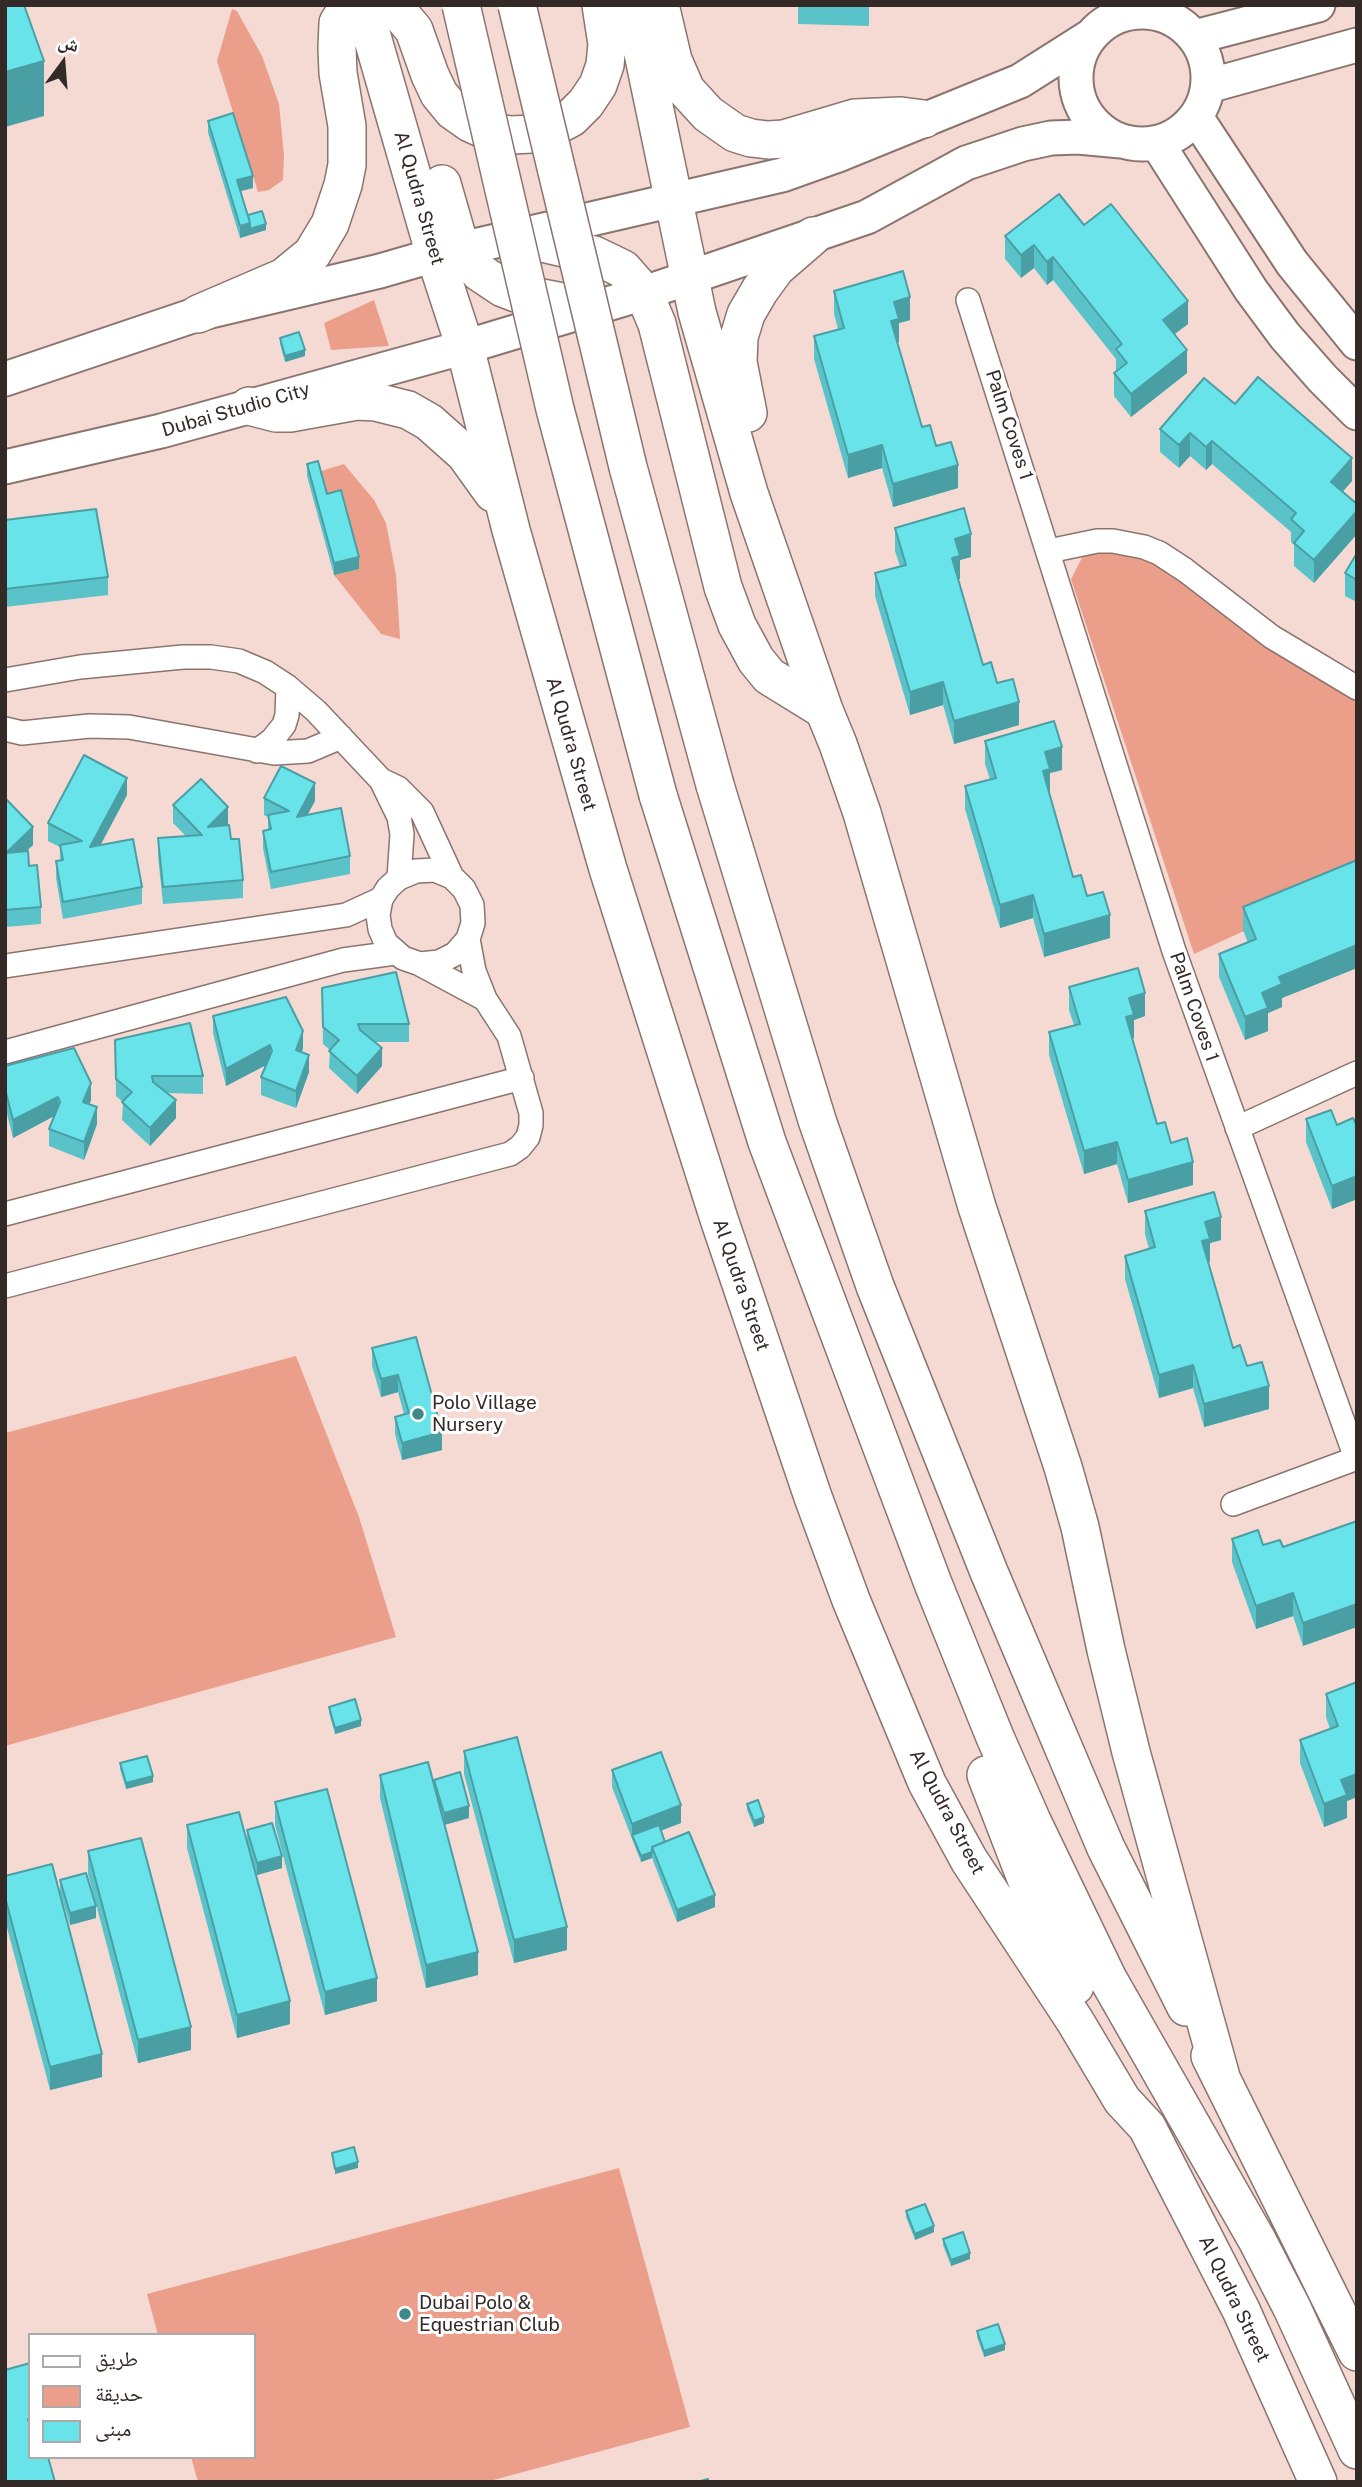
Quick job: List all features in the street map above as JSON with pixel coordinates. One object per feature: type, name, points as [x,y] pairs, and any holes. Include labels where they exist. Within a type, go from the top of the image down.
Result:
[{"type":"main road","points":[[5,379],[198,314],[284,277],[312,254],[338,205],[346,165],[347,126],[338,73],[337,48],[338,23],[349,5]]},
{"type":"main road","name":"Al Qudra Street","points":[[363,5],[448,252],[465,346],[511,530],[562,713],[662,1044],[808,1484],[851,1600],[927,1783],[969,1860],[1075,2021],[1122,2099],[1147,2127],[1241,2310],[1318,2482]]},
{"type":"main road","points":[[391,5],[448,252],[503,288],[593,308]]},
{"type":"main road","points":[[391,5],[414,30],[434,85],[453,111],[490,132],[511,135],[532,134],[552,128],[571,118],[586,103],[598,85],[605,65],[607,44],[601,5]]},
{"type":"main road","points":[[461,5],[555,409],[658,795],[767,1142],[934,1586],[995,1737],[1069,1901],[1147,2050],[1257,2240],[1357,2450]]},
{"type":"main road","points":[[517,5],[628,467],[715,785],[817,1120],[875,1286],[989,1572],[1106,1848],[1357,2352]]},
{"type":"main road","points":[[633,5],[697,312],[749,493],[824,710],[855,789],[977,1207],[1063,1467],[1080,1527],[1131,1752],[1221,2077]]},
{"type":"main road","points":[[660,5],[673,60],[687,90],[708,114],[736,133],[751,138],[784,139],[855,118],[901,116],[925,119]]},
{"type":"main road","points":[[1195,37],[1318,5]]},
{"type":"main road","points":[[198,314],[448,252],[782,175],[1020,81],[1091,36],[1120,10],[1162,15],[1180,23],[1195,37],[1205,55],[1209,75],[1204,102],[1196,117],[1179,133],[1157,143],[1121,141],[1105,133],[1092,121],[1082,106],[1077,90],[1076,72],[1080,55],[1091,36]]},
{"type":"main road","points":[[1208,86],[1357,45]]},
{"type":"main road","points":[[1196,117],[1292,263],[1357,343]]},
{"type":"main road","name":"Dubai Studio City","points":[[5,467],[161,431],[644,293],[867,217],[967,163],[1023,144],[1051,138],[1078,137],[1121,141]]},
{"type":"main road","points":[[1157,143],[1251,290],[1285,336],[1357,413]]},
{"type":"main road","points":[[749,493],[754,467],[754,446],[739,371],[740,337],[746,314],[760,289],[789,256],[813,236]]},
{"type":"main road","points":[[510,239],[538,242],[594,255],[622,270],[644,293],[657,324],[723,587],[737,625],[751,652],[769,677],[824,710]]},
{"type":"main road","points":[[249,406],[276,413],[290,413],[358,401],[376,402],[408,410],[429,422],[465,454],[492,490],[511,530]]},
{"type":"main road","points":[[934,1586],[943,1653],[952,1685],[1027,1881],[1059,1955],[1147,2127]]},
{"type":"street","name":"Palm Coves 1","points":[[968,300],[1170,939],[1357,1458],[1233,1504]]},
{"type":"street","points":[[1049,551],[1097,541],[1113,541],[1159,553],[1272,637],[1357,688]]},
{"type":"street","points":[[5,680],[80,667],[211,656],[239,661],[265,671],[288,687],[341,737],[381,780],[399,817],[402,834],[399,878]]},
{"type":"street","points":[[257,751],[272,740],[284,725],[288,687]]},
{"type":"street","points":[[5,729],[22,733],[89,726],[129,727],[274,754],[308,751],[341,737]]},
{"type":"street","points":[[381,780],[398,788],[422,812],[452,877],[464,889],[472,905],[473,923],[468,939],[455,954],[439,962],[420,964]]},
{"type":"street","points":[[452,877],[435,870],[416,871],[399,878],[388,888],[382,899],[378,915],[380,929],[386,943],[395,953],[485,999]]},
{"type":"street","points":[[5,965],[337,916],[365,908],[382,899]]},
{"type":"street","points":[[5,1286],[510,1154],[520,1147],[528,1137],[531,1113],[509,1036],[485,999],[474,971],[468,939]]},
{"type":"street","points":[[5,1052],[343,960],[395,953]]},
{"type":"street","points":[[1237,1128],[1357,1073]]},
{"type":"street","points":[[5,1214],[522,1078]]},
{"type":"green space","points":[[232,9],[237,11],[262,56],[279,104],[284,155],[283,180],[269,190],[258,192],[217,61]]},
{"type":"green space","points":[[374,300],[389,346],[331,350],[324,323]]},
{"type":"green space","points":[[344,464],[374,500],[386,523],[396,575],[400,639],[381,634],[334,575],[359,569],[327,506],[318,472]]},
{"type":"green space","points":[[1087,548],[1149,557],[1357,697],[1357,879],[1194,954],[1071,579]]},
{"type":"green space","points":[[296,1356],[359,1517],[396,1637],[5,1746],[5,1433]]},
{"type":"green space","name":"Dubai Polo & Equestrian Club","points":[[619,2168],[690,2427],[486,2482],[198,2482],[192,2459],[256,2459],[256,2333],[157,2333],[147,2294]]},
{"type":"building","points":[[5,5],[24,5],[44,61],[5,72]]},
{"type":"building","points":[[233,113],[253,176],[237,180],[250,223],[240,226],[208,121]]},
{"type":"building","points":[[1059,194],[1084,225],[1111,204],[1188,301],[1163,320],[1187,350],[1131,394],[1114,373],[1127,363],[1116,349],[1122,344],[1053,257],[1047,262],[1034,245],[1021,255],[1005,236]]},
{"type":"building","points":[[262,211],[266,224],[250,229],[248,215]]},
{"type":"building","points":[[903,271],[910,297],[894,302],[899,319],[891,321],[922,427],[930,425],[936,446],[951,442],[958,465],[893,484],[882,445],[848,455],[814,336],[844,328],[834,291]]},
{"type":"building","points":[[299,332],[305,350],[285,356],[280,338]]},
{"type":"building","points":[[1258,377],[1352,458],[1331,482],[1357,504],[1357,511],[1314,560],[1294,543],[1304,531],[1291,519],[1296,513],[1212,441],[1206,447],[1190,433],[1179,445],[1160,429],[1204,378],[1235,404]]},
{"type":"building","points":[[318,461],[327,494],[341,490],[359,557],[334,563],[307,464]]},
{"type":"building","points":[[964,508],[971,534],[955,539],[960,556],[952,558],[983,665],[991,662],[997,683],[1013,679],[1019,702],[954,721],[943,682],[910,692],[875,573],[906,565],[895,528]]},
{"type":"building","points":[[96,509],[108,577],[5,589],[5,520]]},
{"type":"building","points":[[1357,553],[1357,580],[1345,573]]},
{"type":"building","points":[[1054,721],[1062,747],[1045,752],[1050,769],[1043,771],[1073,877],[1081,875],[1087,896],[1103,892],[1110,915],[1044,934],[1033,895],[1000,905],[965,786],[996,778],[985,741]]},
{"type":"building","points":[[84,755],[127,778],[90,847],[133,839],[142,887],[63,902],[56,861],[63,860],[60,845],[82,841],[48,823]]},
{"type":"building","points":[[281,766],[315,783],[297,817],[341,808],[350,856],[271,872],[263,831],[271,829],[268,815],[289,811],[264,798]]},
{"type":"building","points":[[201,779],[228,807],[208,827],[229,825],[231,839],[239,839],[243,880],[163,887],[158,838],[202,835],[173,805]]},
{"type":"building","points":[[5,798],[33,827],[6,853],[28,851],[29,866],[37,865],[41,907],[5,910]]},
{"type":"building","points":[[1357,860],[1357,945],[1279,977],[1282,984],[1262,993],[1268,1008],[1245,1017],[1219,954],[1256,939],[1243,907]]},
{"type":"building","points":[[1138,968],[1145,993],[1129,998],[1134,1015],[1126,1017],[1157,1124],[1165,1122],[1171,1143],[1187,1138],[1193,1162],[1128,1180],[1117,1142],[1084,1151],[1049,1032],[1080,1024],[1069,987]]},
{"type":"building","points":[[396,972],[409,1024],[358,1024],[360,1030],[382,1048],[357,1076],[329,1051],[339,1040],[323,1027],[322,988]]},
{"type":"building","points":[[286,997],[303,1031],[296,1050],[309,1055],[296,1091],[261,1077],[272,1051],[270,1045],[226,1069],[213,1016]]},
{"type":"building","points":[[190,1023],[203,1076],[152,1076],[153,1082],[176,1100],[150,1128],[122,1102],[132,1092],[116,1079],[115,1040]]},
{"type":"building","points":[[74,1048],[91,1083],[83,1102],[97,1107],[84,1142],[49,1129],[60,1102],[58,1097],[13,1120],[5,1089],[5,1066]]},
{"type":"building","points":[[1331,1110],[1337,1125],[1353,1118],[1357,1126],[1357,1176],[1332,1186],[1306,1119]]},
{"type":"building","points":[[1214,1192],[1221,1217],[1205,1222],[1210,1239],[1202,1241],[1233,1348],[1240,1345],[1247,1366],[1262,1362],[1269,1386],[1204,1404],[1193,1365],[1159,1375],[1125,1256],[1155,1247],[1145,1211]]},
{"type":"building","name":"Polo Village Nursery","points":[[416,1337],[442,1432],[402,1443],[395,1417],[409,1413],[398,1375],[381,1379],[372,1348]]},
{"type":"building","points":[[1357,1521],[1357,1604],[1303,1623],[1293,1593],[1256,1606],[1232,1539],[1258,1530],[1263,1545],[1280,1540],[1283,1547]]},
{"type":"building","points":[[1357,1682],[1357,1774],[1341,1780],[1347,1795],[1324,1804],[1300,1740],[1338,1726],[1326,1694]]},
{"type":"building","points":[[355,1699],[361,1720],[335,1728],[329,1707]]},
{"type":"building","points":[[517,1737],[567,1927],[514,1940],[464,1751]]},
{"type":"building","points":[[661,1752],[681,1805],[632,1824],[612,1770]]},
{"type":"building","points":[[147,1756],[153,1776],[126,1783],[120,1763]]},
{"type":"building","points":[[428,1762],[478,1952],[426,1965],[380,1775]]},
{"type":"building","points":[[460,1772],[469,1806],[444,1813],[434,1780]]},
{"type":"building","points":[[327,1789],[377,1978],[325,1992],[275,1802]]},
{"type":"building","points":[[758,1800],[764,1817],[754,1821],[747,1804]]},
{"type":"building","points":[[239,1812],[290,2001],[237,2015],[187,1825]]},
{"type":"building","points":[[272,1823],[282,1856],[257,1863],[247,1830]]},
{"type":"building","points":[[659,1825],[665,1842],[652,1847],[652,1852],[641,1856],[632,1835]]},
{"type":"building","points":[[689,1832],[715,1895],[677,1910],[652,1847]]},
{"type":"building","points":[[141,1838],[191,2027],[138,2040],[88,1851]]},
{"type":"building","points":[[52,1864],[102,2054],[50,2067],[5,1897],[5,1876]]},
{"type":"building","points":[[86,1873],[96,1906],[70,1913],[60,1880]]},
{"type":"building","points":[[354,2147],[358,2162],[335,2169],[332,2153]]},
{"type":"building","points":[[925,2204],[934,2226],[915,2234],[906,2211]]},
{"type":"building","points":[[963,2232],[970,2253],[951,2260],[943,2239]]},
{"type":"building","points":[[998,2324],[1005,2344],[984,2351],[977,2331]]},
{"type":"building","points":[[28,2364],[28,2459],[49,2459],[55,2482],[5,2482],[5,2370]]},
{"type":"place","name":"Polo Village Nursery","points":[[418,1414]]},
{"type":"place","name":"Dubai Polo & Equestrian Club","points":[[405,2314]]}]
